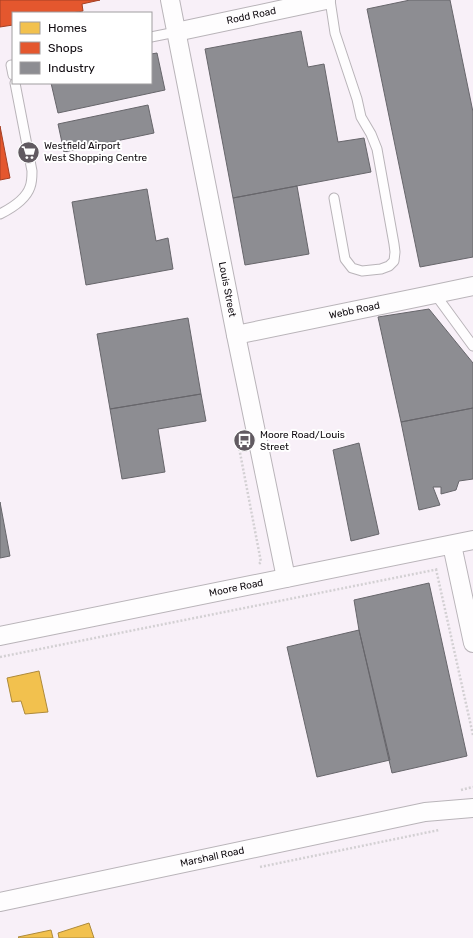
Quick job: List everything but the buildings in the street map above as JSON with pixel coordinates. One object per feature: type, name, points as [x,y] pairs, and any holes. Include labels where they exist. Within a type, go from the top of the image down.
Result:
[{"type":"street","name":"Louis Street","points":[[170,0],[236,335],[286,578]]},
{"type":"street","name":"Rodd Road","points":[[176,32],[326,0]]},
{"type":"street","name":"Webb Road","points":[[236,335],[473,286]]},
{"type":"street","name":"Moore Road","points":[[0,636],[473,540]]},
{"type":"street","points":[[452,545],[473,643]]},
{"type":"street","name":"Marshall Road","points":[[0,902],[425,812],[473,796]]},
{"type":"street","name":"Marshall Road","points":[[425,812],[473,808]]},
{"type":"lane","points":[[330,0],[335,33],[357,99],[361,117],[378,149],[394,248],[394,261],[389,266],[381,269],[362,271],[352,268],[345,260],[334,198]]},
{"type":"lane","points":[[152,37],[176,32]]},
{"type":"lane","points":[[0,214],[22,200],[31,186],[32,178],[32,171],[15,84]]},
{"type":"lane","points":[[435,294],[473,346]]},
{"type":"path","points":[[236,430],[261,562],[258,565]]},
{"type":"path","points":[[0,657],[456,565]]},
{"type":"path","points":[[436,569],[473,735]]},
{"type":"place","name":"Westfield Airport West Shopping Centre","points":[[29,152]]},
{"type":"place","name":"Moore Road/Louis Street","points":[[244,441]]}]
